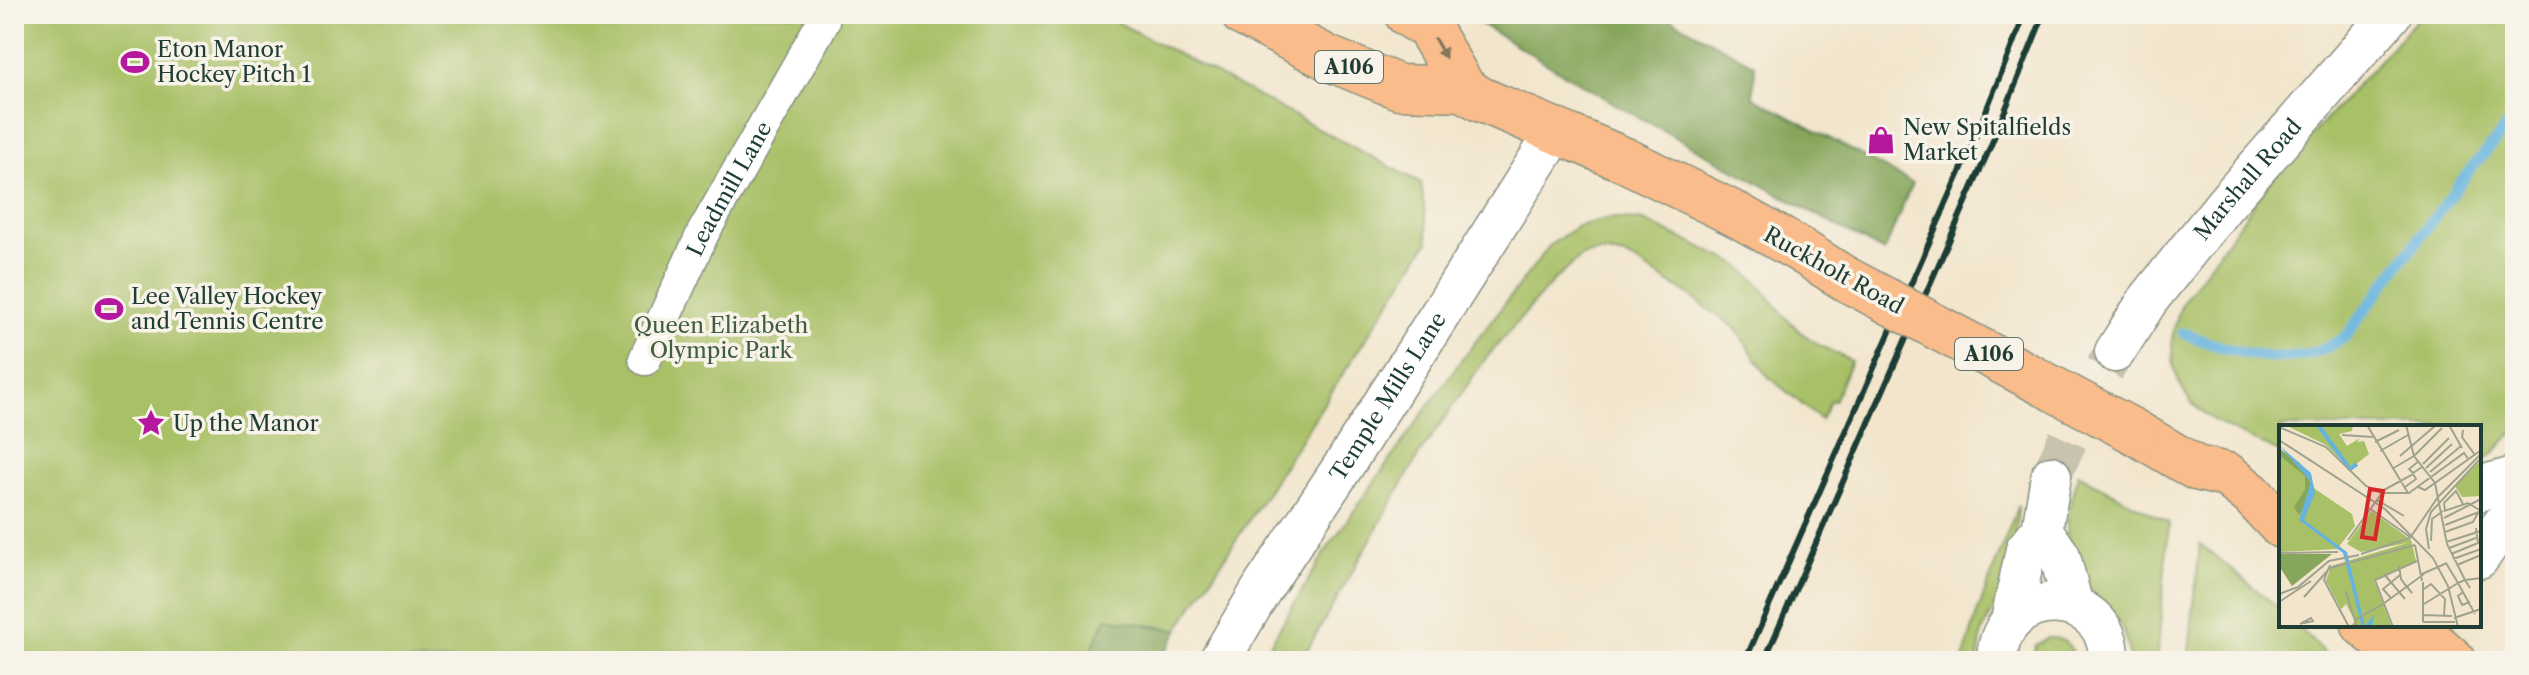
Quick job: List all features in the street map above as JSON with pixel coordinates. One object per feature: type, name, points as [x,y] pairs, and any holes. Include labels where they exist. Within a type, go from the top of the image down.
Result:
[{"type":"main road","name":"Ruckholt Road","points":[[1243,14],[1330,59],[1399,87],[1464,89],[1625,160],[1739,216],[1844,278],[2133,431],[2196,468],[2227,475],[2266,496],[2279,522]]},
{"type":"main road","points":[[1407,14],[1428,27],[1464,89]]},
{"type":"main road","name":"Ruckholt Road","points":[[2196,468],[2209,496],[2279,554]]},
{"type":"main road","points":[[2371,627],[2411,638],[2454,661]]},
{"type":"street","name":"Marshall Road","points":[[2115,352],[2148,300],[2225,204],[2391,14]]},
{"type":"street","name":"Leadmill Lane","points":[[645,359],[703,233],[830,17]]},
{"type":"street","name":"Temple Mills Lane","points":[[1219,661],[1263,587],[1556,132]]},
{"type":"street","points":[[2011,621],[2026,549],[2042,530],[2051,476]]},
{"type":"street","points":[[2481,555],[2512,511],[2503,481]]},
{"type":"street","points":[[2042,530],[2060,556],[2073,606]]},
{"type":"street","points":[[1997,661],[2000,639],[2011,621],[2036,605],[2055,603],[2073,606],[2094,620],[2108,643],[2109,661]]},
{"type":"green space","name":"Queen Elizabeth Olympic Park","points":[[14,14],[1102,14],[1421,183],[1428,242],[1161,661],[14,661]]},
{"type":"green space","points":[[1464,14],[1662,14],[1755,65],[1753,97],[1912,183],[1884,252],[1622,108]]},
{"type":"green space","points":[[2422,14],[2515,14],[2515,430],[2495,452],[2481,462],[2481,425],[2279,425],[2279,452],[2213,420],[2187,396],[2179,382],[2172,350],[2177,316],[2184,300],[2274,176]]},
{"type":"green space","points":[[1610,218],[1644,221],[1737,264],[1803,334],[1851,361],[1834,401],[1831,399],[1821,420],[1768,376],[1735,328],[1686,293],[1626,256],[1601,252],[1582,256],[1555,279],[1486,358],[1419,455],[1301,661],[1260,661],[1327,549],[1456,367],[1550,245],[1578,226]]},
{"type":"green space","points":[[2078,474],[2169,523],[2157,661],[2130,661],[2126,637],[2120,625],[2091,592],[2074,563],[2067,535]]},
{"type":"green space","points":[[2018,505],[2015,552],[2002,593],[1982,632],[1978,661],[1963,661],[1977,613]]},
{"type":"green space","points":[[2200,544],[2279,608],[2279,627],[2299,627],[2332,661],[2188,661]]},
{"type":"green space","points":[[1106,618],[1178,630],[1161,661],[1086,661]]},
{"type":"green space","points":[[2048,638],[2067,644],[2074,661],[2031,661],[2036,645]]},
{"type":"waterway","points":[[2183,333],[2224,348],[2266,357],[2307,355],[2327,348],[2346,336],[2470,170],[2515,118]]},
{"type":"tunnel","points":[[2051,476],[2087,397],[2115,352]]},
{"type":"railway","points":[[1745,661],[1973,143],[2025,14]]},
{"type":"railway","points":[[1764,661],[1989,150],[2044,14]]},
{"type":"place","name":"Eton Manor Hockey Pitch 1","points":[[135,62]]},
{"type":"place","name":"New Spitalfields Market","points":[[1881,140]]},
{"type":"place","name":"Lee Valley Hockey and Tennis Centre","points":[[109,309]]},
{"type":"place","name":"Up the Manor","points":[[151,423]]}]
